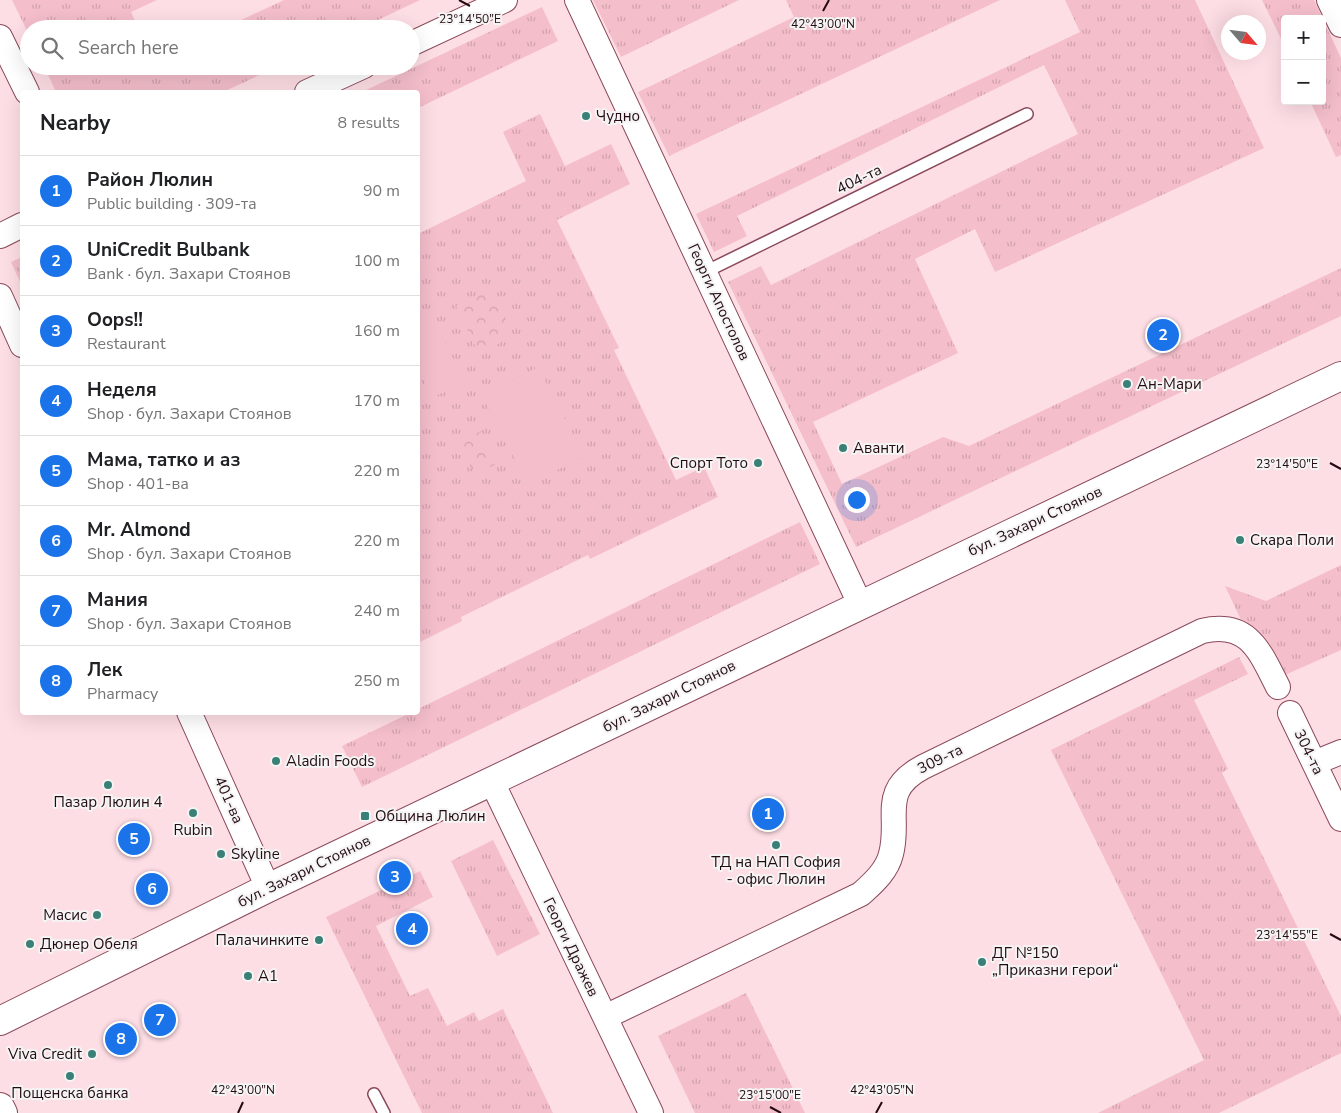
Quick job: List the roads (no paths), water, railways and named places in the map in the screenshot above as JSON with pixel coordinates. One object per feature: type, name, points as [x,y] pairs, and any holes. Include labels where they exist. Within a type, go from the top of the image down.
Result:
[{"type":"street","points":[[420,40],[506,0]]},
{"type":"street","name":"Георги Апостолов","points":[[577,0],[860,604]]},
{"type":"street","points":[[1329,0],[1341,25]]},
{"type":"street","points":[[0,37],[26,90]]},
{"type":"street","points":[[311,90],[344,75]]},
{"type":"street","points":[[0,236],[20,226]]},
{"type":"street","points":[[0,296],[20,341]]},
{"type":"street","name":"бул. Захари Стоянов","points":[[0,1021],[268,888],[1341,376]]},
{"type":"street","name":"309-та","points":[[605,1017],[861,894],[879,877],[891,856],[894,831],[892,808],[902,783],[911,774],[1202,631],[1216,628],[1230,629],[1243,634],[1254,644],[1262,656],[1278,687]]},
{"type":"street","name":"304-та","points":[[1290,713],[1341,819]]},
{"type":"street","name":"401-ва","points":[[190,715],[268,888]]},
{"type":"street","points":[[1314,763],[1341,752]]},
{"type":"street","name":"Георги Дражев","points":[[492,782],[651,1113]]},
{"type":"street","points":[[0,1107],[3,1113]]},
{"type":"lane","name":"404-та","points":[[705,272],[1028,114]]},
{"type":"lane","points":[[374,1094],[384,1113]]},
{"type":"place","name":"Чудно","points":[[586,116]]},
{"type":"place","name":"UniCredit Bulbank","points":[[1163,335]]},
{"type":"place","name":"Ан-Мари","points":[[1127,384]]},
{"type":"place","name":"Аванти","points":[[843,448]]},
{"type":"place","name":"Спорт Тото","points":[[758,463]]},
{"type":"place","name":"Скара Поли","points":[[1240,540]]},
{"type":"place","name":"Aladin Foods","points":[[276,761]]},
{"type":"place","name":"Пазар Люлин 4","points":[[108,785]]},
{"type":"place","name":"Rubin","points":[[193,813]]},
{"type":"place","name":"Район Люлин","points":[[768,814]]},
{"type":"place","name":"Община Люлин","points":[[365,816]]},
{"type":"place","name":"Мама, татко и аз","points":[[134,839]]},
{"type":"place","name":"ТД на НАП София - офис Люлин","points":[[776,845]]},
{"type":"place","name":"Skyline","points":[[221,854]]},
{"type":"place","name":"Oops!!","points":[[395,877]]},
{"type":"place","name":"Mr. Almond","points":[[152,889]]},
{"type":"place","name":"Масис","points":[[97,915]]},
{"type":"place","name":"Неделя","points":[[412,929]]},
{"type":"place","name":"Палачинките","points":[[319,940]]},
{"type":"place","name":"Дюнер Обеля","points":[[30,944]]},
{"type":"place","name":"ДГ №150 „Приказни герои“","points":[[982,962]]},
{"type":"place","name":"A1","points":[[248,976]]},
{"type":"place","name":"Мания","points":[[160,1020]]},
{"type":"place","name":"Лек","points":[[121,1039]]},
{"type":"place","name":"Viva Credit","points":[[92,1054]]},
{"type":"place","name":"Пощенска банка","points":[[70,1076]]}]
